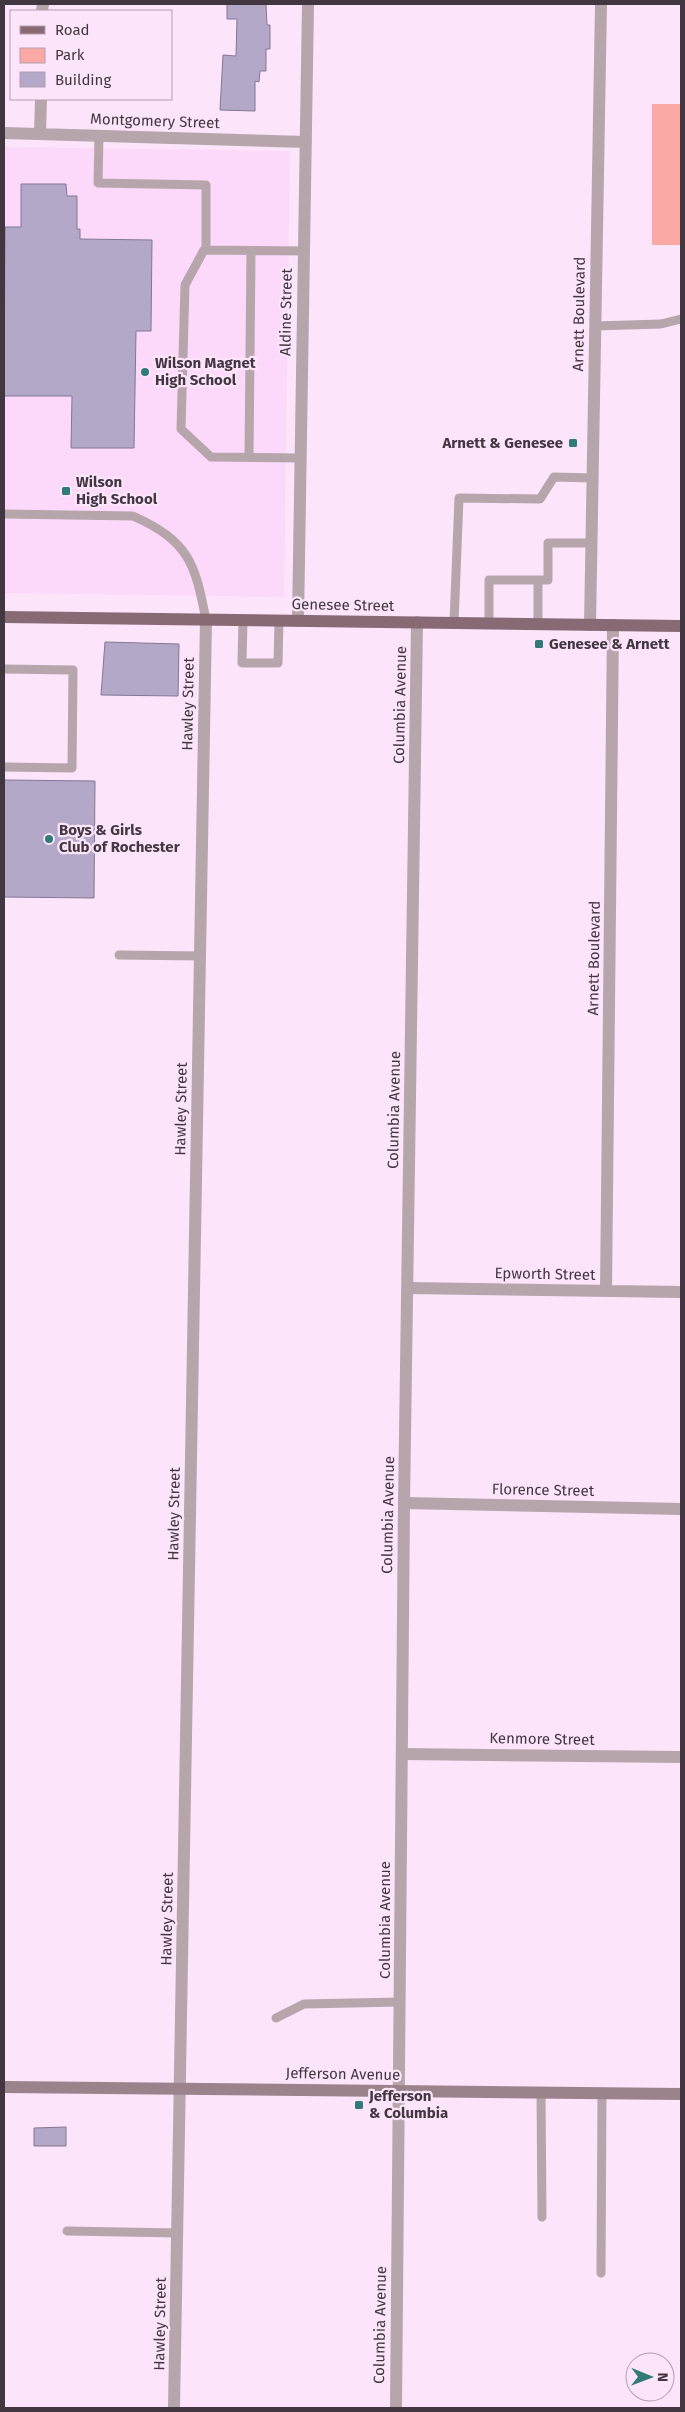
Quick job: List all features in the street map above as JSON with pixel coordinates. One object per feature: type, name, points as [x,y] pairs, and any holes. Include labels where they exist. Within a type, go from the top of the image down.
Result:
[{"type":"main road","name":"Genesee Street","points":[[4,617],[681,626]]},
{"type":"main road","name":"Jefferson Avenue","points":[[4,2087],[681,2094]]},
{"type":"street","name":"Aldine Street","points":[[298,621],[308,4]]},
{"type":"street","name":"Arnett Boulevard","points":[[590,625],[601,4]]},
{"type":"street","points":[[40,134],[41,100]]},
{"type":"street","name":"Montgomery Street","points":[[4,133],[306,142]]},
{"type":"street","name":"Hawley Street","points":[[174,2408],[206,620]]},
{"type":"street","name":"Columbia Avenue","points":[[396,2408],[404,1503],[418,622]]},
{"type":"street","name":"Arnett Boulevard","points":[[606,1291],[613,625]]},
{"type":"street","name":"Epworth Street","points":[[408,1288],[681,1292]]},
{"type":"street","name":"Florence Street","points":[[404,1503],[681,1509]]},
{"type":"street","name":"Kenmore Street","points":[[402,1754],[681,1757]]},
{"type":"lane","points":[[99,136],[98,183],[206,185],[206,250],[184,285],[181,430],[211,457],[300,458]]},
{"type":"lane","points":[[206,250],[304,251]]},
{"type":"lane","points":[[249,457],[251,251]]},
{"type":"lane","points":[[595,326],[661,324],[681,319]]},
{"type":"lane","points":[[454,623],[459,498],[540,499],[554,477],[592,478]]},
{"type":"lane","points":[[4,514],[133,516],[153,525],[175,540],[193,567],[206,620]]},
{"type":"lane","points":[[489,624],[489,580],[548,580],[548,543],[591,543]]},
{"type":"lane","points":[[538,580],[538,624]]},
{"type":"lane","points":[[243,620],[242,663],[278,663],[279,621]]},
{"type":"lane","points":[[4,669],[73,670],[73,680],[72,768],[4,768]]},
{"type":"lane","points":[[119,955],[200,956]]},
{"type":"lane","points":[[276,2018],[304,2004],[400,2002]]},
{"type":"lane","points":[[541,2093],[542,2217]]},
{"type":"lane","points":[[601,2272],[602,2094]]},
{"type":"lane","points":[[67,2231],[178,2233]]},
{"type":"shaded area","name":"Wilson Magnet High School","points":[[4,147],[290,151],[284,597],[4,593]]},
{"type":"green space","points":[[652,104],[681,104],[681,245],[652,245]]},
{"type":"building","points":[[227,4],[266,4],[267,25],[270,25],[270,49],[266,49],[266,71],[260,71],[259,82],[255,81],[255,111],[220,110],[223,55],[236,56],[237,19],[227,19]]},
{"type":"building","points":[[21,184],[66,184],[67,196],[77,196],[77,229],[80,229],[80,239],[152,240],[151,331],[136,331],[134,448],[71,448],[72,396],[4,396],[5,227],[21,227]]},
{"type":"building","points":[[105,642],[179,644],[178,696],[101,695]]},
{"type":"building","name":"Boys & Girls Club of Rochester","points":[[4,780],[95,781],[94,898],[4,897]]},
{"type":"building","points":[[66,2127],[66,2146],[34,2146],[34,2128]]},
{"type":"place","name":"Wilson Magnet High School","points":[[145,372]]},
{"type":"place","name":"Arnett & Genesee","points":[[573,443]]},
{"type":"place","name":"Wilson High School","points":[[66,491]]},
{"type":"place","name":"Genesee & Arnett","points":[[539,644]]},
{"type":"place","name":"Boys & Girls Club of Rochester","points":[[49,839]]},
{"type":"place","name":"Jefferson & Columbia","points":[[359,2105]]}]
